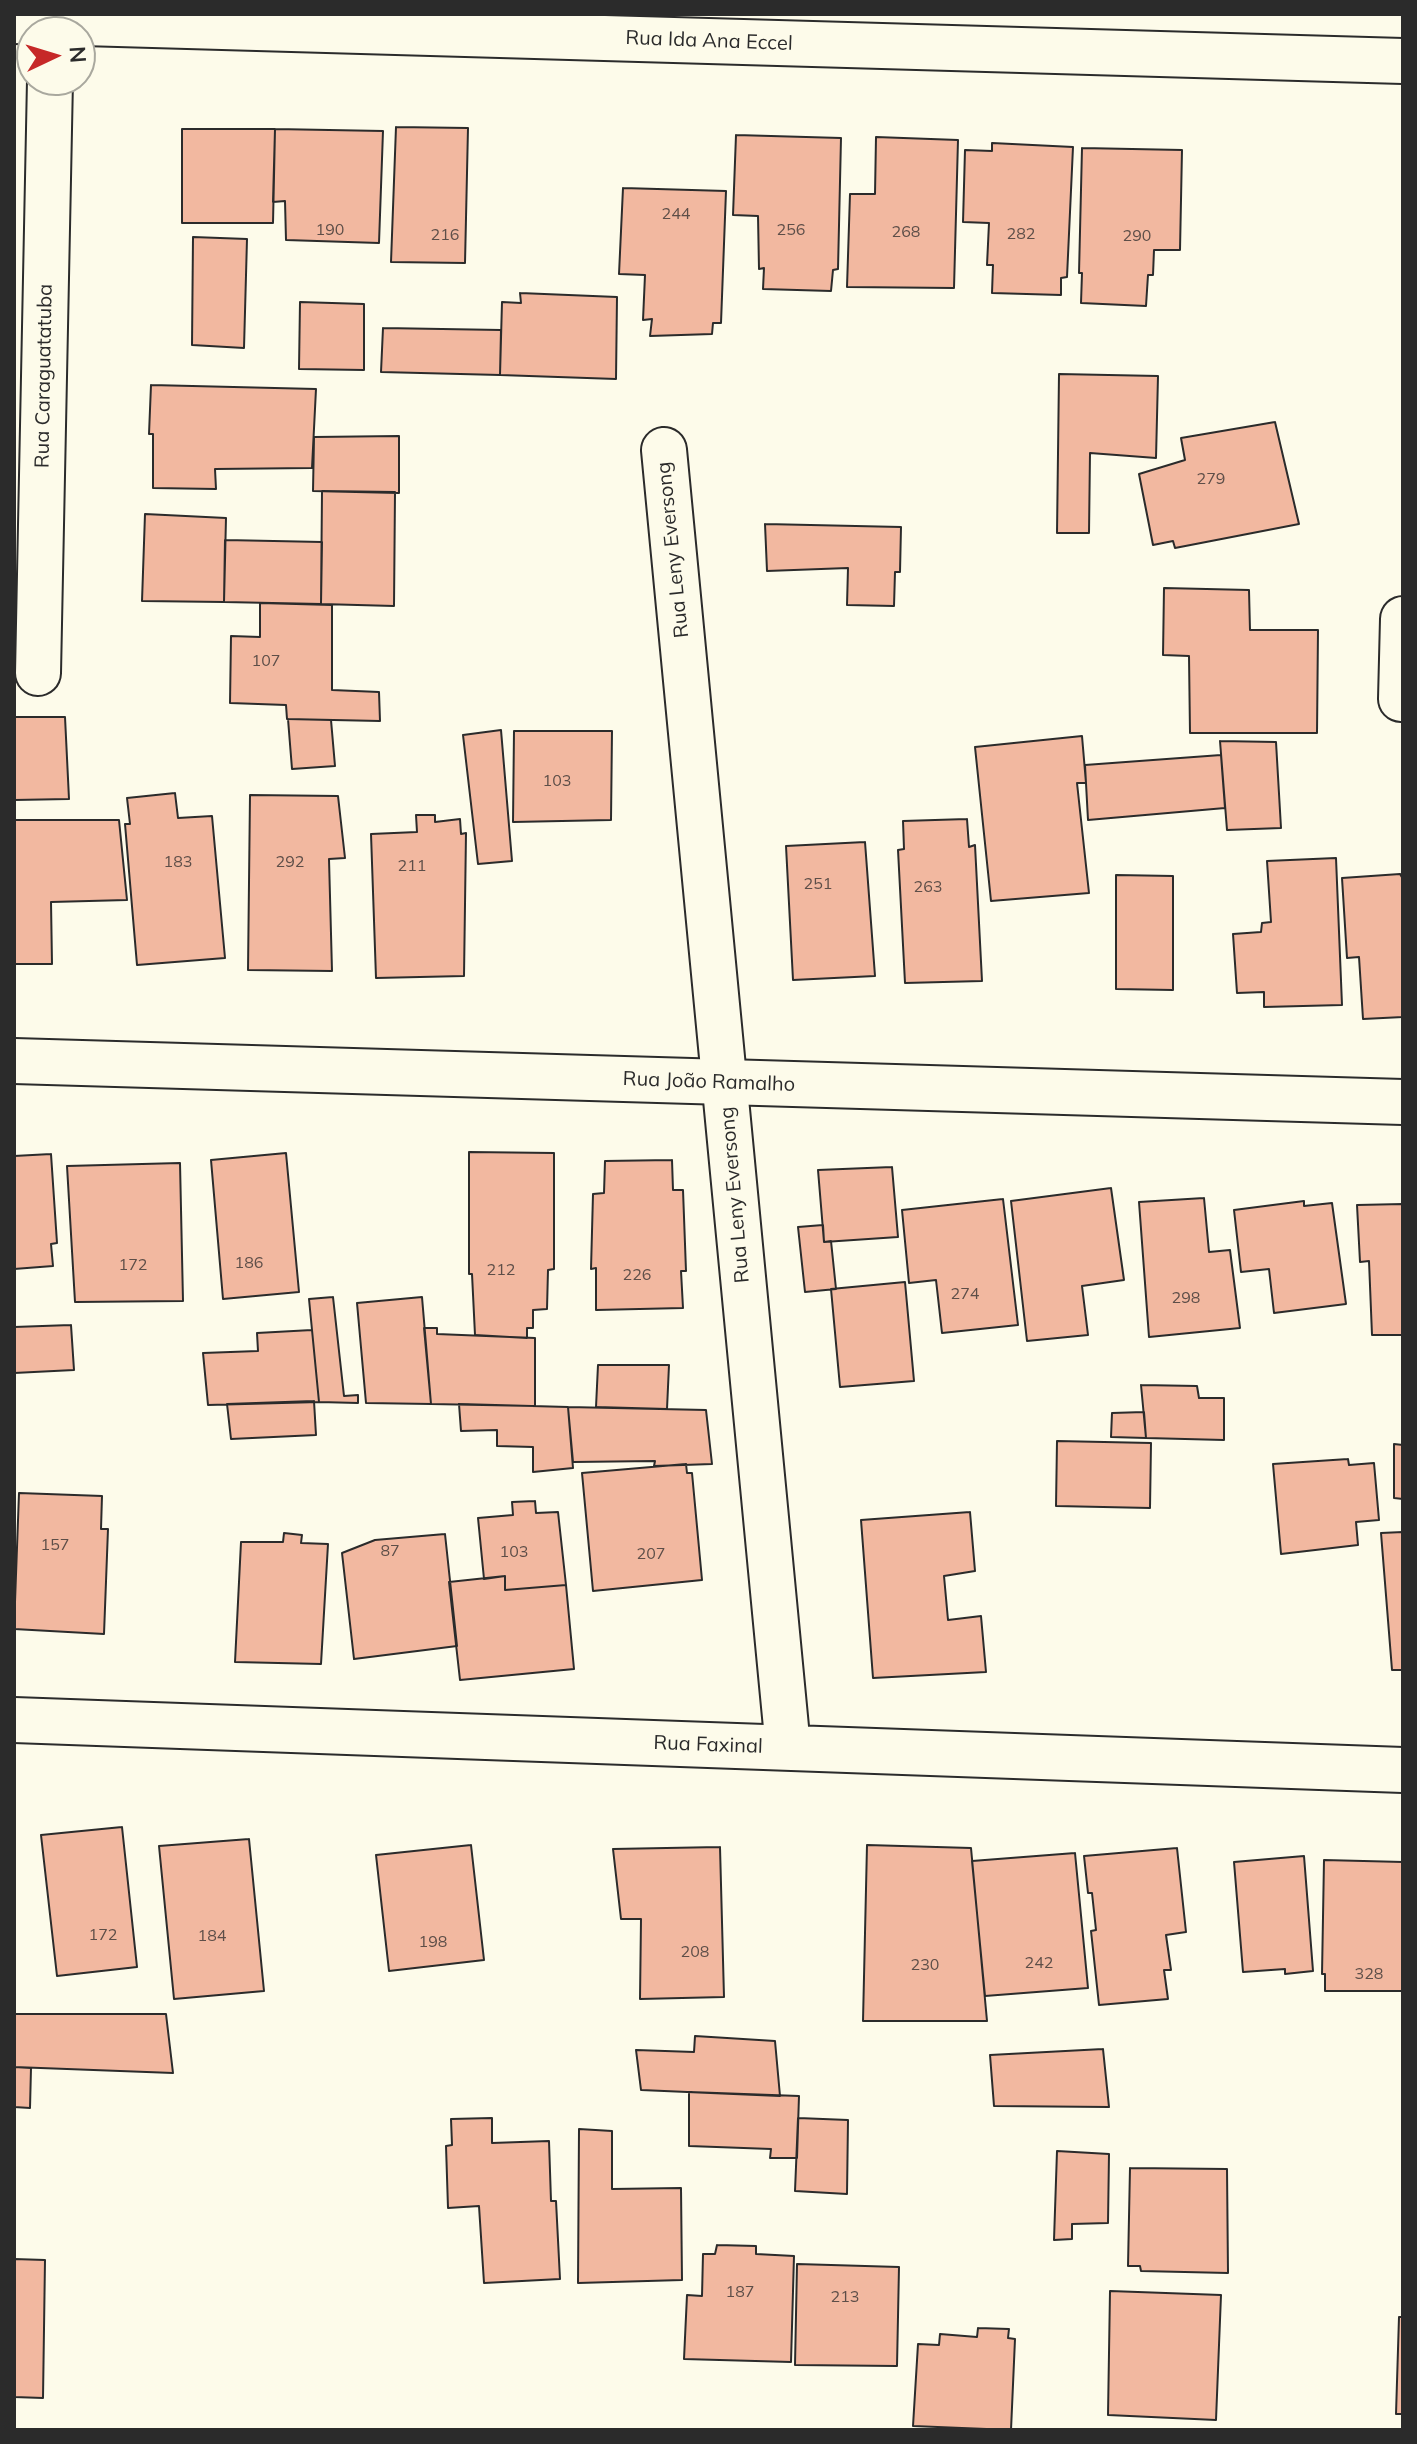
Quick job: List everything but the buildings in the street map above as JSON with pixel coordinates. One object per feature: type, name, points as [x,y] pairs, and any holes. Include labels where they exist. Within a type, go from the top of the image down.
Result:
[{"type":"street","name":"Rua Ida Ana Eccel","points":[[96,24],[1403,61]]},
{"type":"street","name":"Rua Caraguatatuba","points":[[38,673],[29,389],[49,96]]},
{"type":"street","name":"Rua Leny Eversong","points":[[664,450],[788,1748]]},
{"type":"street","points":[[1401,699],[1403,619]]},
{"type":"street","name":"Rua João Ramalho","points":[[14,1061],[1403,1102]]},
{"type":"street","name":"Rua Faxinal","points":[[14,1720],[1403,1770]]}]
